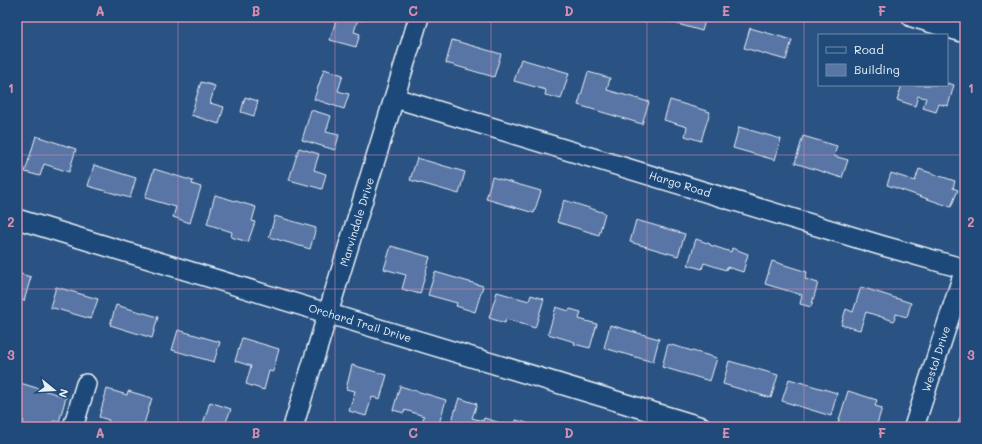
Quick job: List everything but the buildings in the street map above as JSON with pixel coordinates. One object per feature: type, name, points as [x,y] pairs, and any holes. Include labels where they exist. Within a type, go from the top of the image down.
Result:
[{"type":"street","name":"Marvindale Drive","points":[[293,427],[329,314],[419,17]]},
{"type":"street","points":[[912,17],[965,33]]},
{"type":"street","name":"Hargo Road","points":[[395,98],[965,269]]},
{"type":"street","name":"Orchard Trail Drive","points":[[17,220],[702,427]]},
{"type":"street","name":"Westol Drive","points":[[914,427],[965,269]]},
{"type":"street","points":[[72,427],[86,384]]}]
